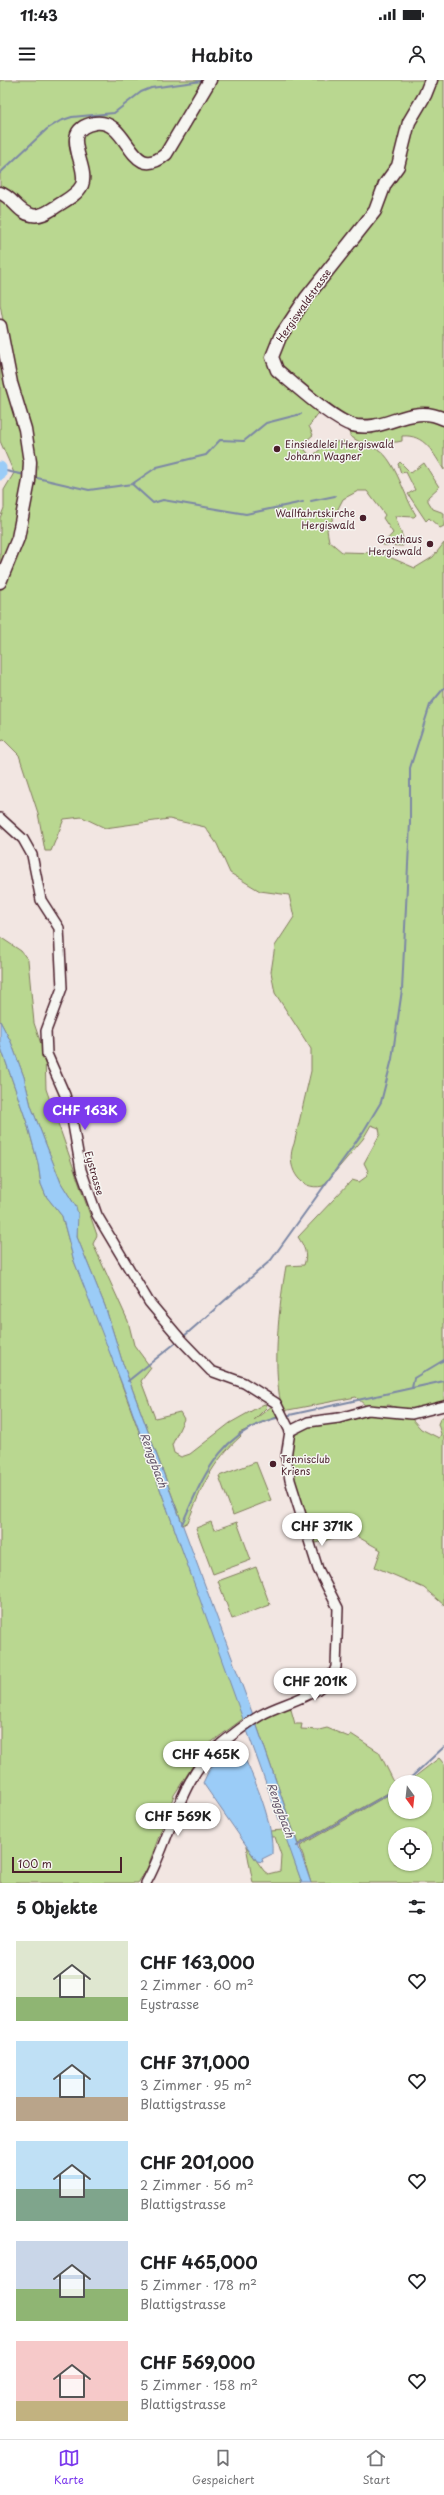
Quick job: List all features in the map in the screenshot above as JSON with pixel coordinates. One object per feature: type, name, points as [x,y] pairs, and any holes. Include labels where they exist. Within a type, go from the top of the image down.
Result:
[{"type":"street","points":[[0,193],[12,199],[23,211],[36,215],[47,212],[74,195],[82,186],[84,176],[75,146],[76,137],[81,130],[95,123],[106,124],[117,131],[136,157],[143,162],[159,160],[166,154],[210,80]]},
{"type":"street","name":"Hergiswaldstrasse","points":[[431,80],[425,95],[409,122],[398,166],[385,184],[374,211],[306,298],[280,337],[272,357],[277,370],[346,423],[357,426],[374,426],[414,414],[427,414],[444,419]]},
{"type":"street","points":[[0,326],[11,383],[25,429],[29,476],[18,538],[0,582]]},
{"type":"street","name":"Eystrasse","points":[[0,818],[23,839],[32,855],[41,900],[59,928],[62,988],[46,1032],[48,1054],[65,1095],[72,1119],[81,1170],[97,1215],[149,1302],[204,1365],[211,1371],[244,1383],[276,1403],[280,1409],[284,1422],[290,1430]]},
{"type":"street","points":[[146,1883],[157,1864],[190,1780],[204,1758],[256,1718],[324,1685],[334,1674],[338,1657],[338,1608],[320,1574],[290,1480],[286,1457],[290,1430],[308,1422],[339,1418],[368,1410],[412,1414],[444,1406]]},
{"type":"green space","points":[[0,80],[203,80],[203,84],[165,151],[145,159],[115,126],[84,125],[77,186],[59,201],[34,212],[0,190]]},
{"type":"green space","points":[[217,80],[444,80],[444,417],[359,419],[358,422],[320,411],[309,426],[313,435],[301,445],[311,457],[328,443],[343,441],[353,445],[371,447],[379,450],[385,455],[395,470],[416,515],[414,517],[395,516],[403,538],[403,546],[382,545],[393,533],[383,518],[385,515],[367,491],[358,491],[343,499],[327,530],[329,541],[342,552],[380,553],[415,568],[433,557],[444,543],[444,1401],[409,1412],[389,1405],[367,1407],[356,1397],[283,1411],[279,1396],[277,1378],[277,1339],[286,1266],[304,1265],[306,1257],[305,1250],[298,1237],[352,1180],[359,1182],[366,1177],[368,1171],[364,1163],[380,1134],[379,1128],[371,1125],[363,1139],[323,1186],[314,1187],[307,1185],[300,1181],[296,1175],[291,1160],[311,1071],[311,1049],[275,993],[271,972],[275,946],[294,917],[289,895],[260,891],[230,873],[217,844],[205,827],[169,819],[105,828],[82,817],[64,819],[51,851],[45,851],[38,813],[19,755],[4,740],[0,741],[0,590],[19,552],[23,538],[27,421],[6,337],[0,304],[0,197],[25,216],[81,194],[78,142],[86,130],[108,128],[156,165]]},
{"type":"green space","points":[[0,344],[17,413],[27,464],[11,547],[0,575],[0,518],[4,508],[4,490],[14,473],[0,441]]},
{"type":"green space","points":[[414,417],[444,423],[444,470],[428,446],[417,438],[402,436],[402,441],[397,442],[361,443],[350,436],[350,432],[373,434],[373,432]]},
{"type":"green space","points":[[400,462],[411,473],[424,463],[439,487],[428,497],[428,501],[433,509],[444,513],[444,526],[440,528],[429,518],[426,521],[408,494],[415,490],[406,472],[401,473],[398,464]]},
{"type":"green space","points":[[0,937],[21,951],[28,960],[34,1023],[45,1056],[46,1089],[97,1235],[93,1244],[128,1321],[134,1345],[151,1368],[141,1381],[155,1418],[180,1412],[184,1419],[172,1445],[174,1453],[181,1457],[190,1454],[230,1423],[262,1405],[265,1404],[267,1407],[254,1420],[274,1405],[279,1416],[239,1433],[241,1436],[222,1455],[215,1465],[203,1486],[188,1522],[183,1525],[123,1364],[105,1306],[77,1237],[76,1207],[61,1183],[31,1106],[24,1077],[11,1042],[0,1021]]},
{"type":"green space","points":[[0,1045],[27,1123],[38,1163],[41,1184],[46,1196],[62,1216],[74,1261],[97,1317],[244,1718],[205,1747],[174,1795],[147,1869],[138,1883],[0,1883]]},
{"type":"green space","points":[[372,1413],[401,1418],[411,1418],[421,1429],[439,1438],[441,1434],[438,1424],[440,1419],[444,1416],[444,1605],[424,1588],[375,1567],[381,1550],[351,1533],[313,1544],[294,1483],[291,1465],[291,1450],[295,1437],[303,1428],[309,1425]]},
{"type":"green space","points":[[256,1462],[271,1500],[233,1515],[219,1476]]},
{"type":"green space","points":[[211,1522],[214,1530],[237,1522],[251,1560],[213,1574],[196,1528]]},
{"type":"green space","points":[[256,1567],[270,1605],[232,1619],[218,1581]]},
{"type":"green space","points":[[290,1706],[295,1724],[302,1724],[301,1729],[319,1730],[327,1728],[349,1737],[351,1734],[379,1752],[390,1775],[388,1775],[388,1793],[298,1844],[256,1723]]},
{"type":"green space","points":[[439,1758],[444,1764],[444,1883],[311,1883],[300,1846],[388,1795],[388,1819],[432,1819],[432,1775],[417,1775]]},
{"type":"green space","points":[[284,1830],[302,1883],[253,1883],[246,1846],[264,1871],[268,1874],[280,1871],[281,1855],[275,1837],[271,1837],[270,1831]]},
{"type":"water","points":[[0,1021],[11,1042],[24,1077],[31,1106],[61,1183],[76,1207],[78,1214],[77,1237],[105,1306],[123,1364],[256,1723],[311,1883],[302,1883],[127,1397],[74,1261],[62,1216],[46,1196],[41,1184],[38,1163],[27,1123],[0,1045]]},
{"type":"water","points":[[230,1750],[236,1750],[243,1755],[263,1803],[270,1830],[272,1854],[262,1859],[263,1862],[257,1861],[203,1783],[210,1768]]},
{"type":"waterway","points":[[0,173],[47,129],[60,121],[72,117],[114,113],[141,92],[151,88],[202,81]]},
{"type":"waterway","points":[[132,484],[157,467],[206,455],[220,440],[244,441],[266,423],[301,414]]},
{"type":"waterway","name":"Renggbach","points":[[0,468],[0,474]]},
{"type":"waterway","points":[[1,470],[25,475]]},
{"type":"waterway","points":[[33,477],[89,490],[132,484],[153,503],[163,500],[246,514],[303,502]]},
{"type":"waterway","points":[[311,501],[335,496]]},
{"type":"waterway","points":[[183,1337],[271,1260],[363,1132],[381,1102],[392,1059],[402,990],[410,823],[410,768],[430,705],[444,688]]},
{"type":"waterway","points":[[128,1381],[178,1341]]},
{"type":"waterway","points":[[412,1388],[414,1378],[444,1360]]},
{"type":"waterway","points":[[285,1416],[444,1381]]},
{"type":"waterway","points":[[182,1524],[207,1472],[229,1443],[243,1432],[260,1423],[281,1417]]},
{"type":"waterway","points":[[414,1775],[444,1747]]},
{"type":"waterway","points":[[297,1846],[388,1794]]},
{"type":"place","name":"Einsiedlelei Hergiswald Johann Wagner","points":[[277,449]]},
{"type":"place","name":"Wallfahrtskirche Hergiswald","points":[[363,518]]},
{"type":"place","name":"Gasthaus Hergiswald","points":[[430,544]]},
{"type":"place","name":"Tennisclub Kriens","points":[[273,1464]]}]
